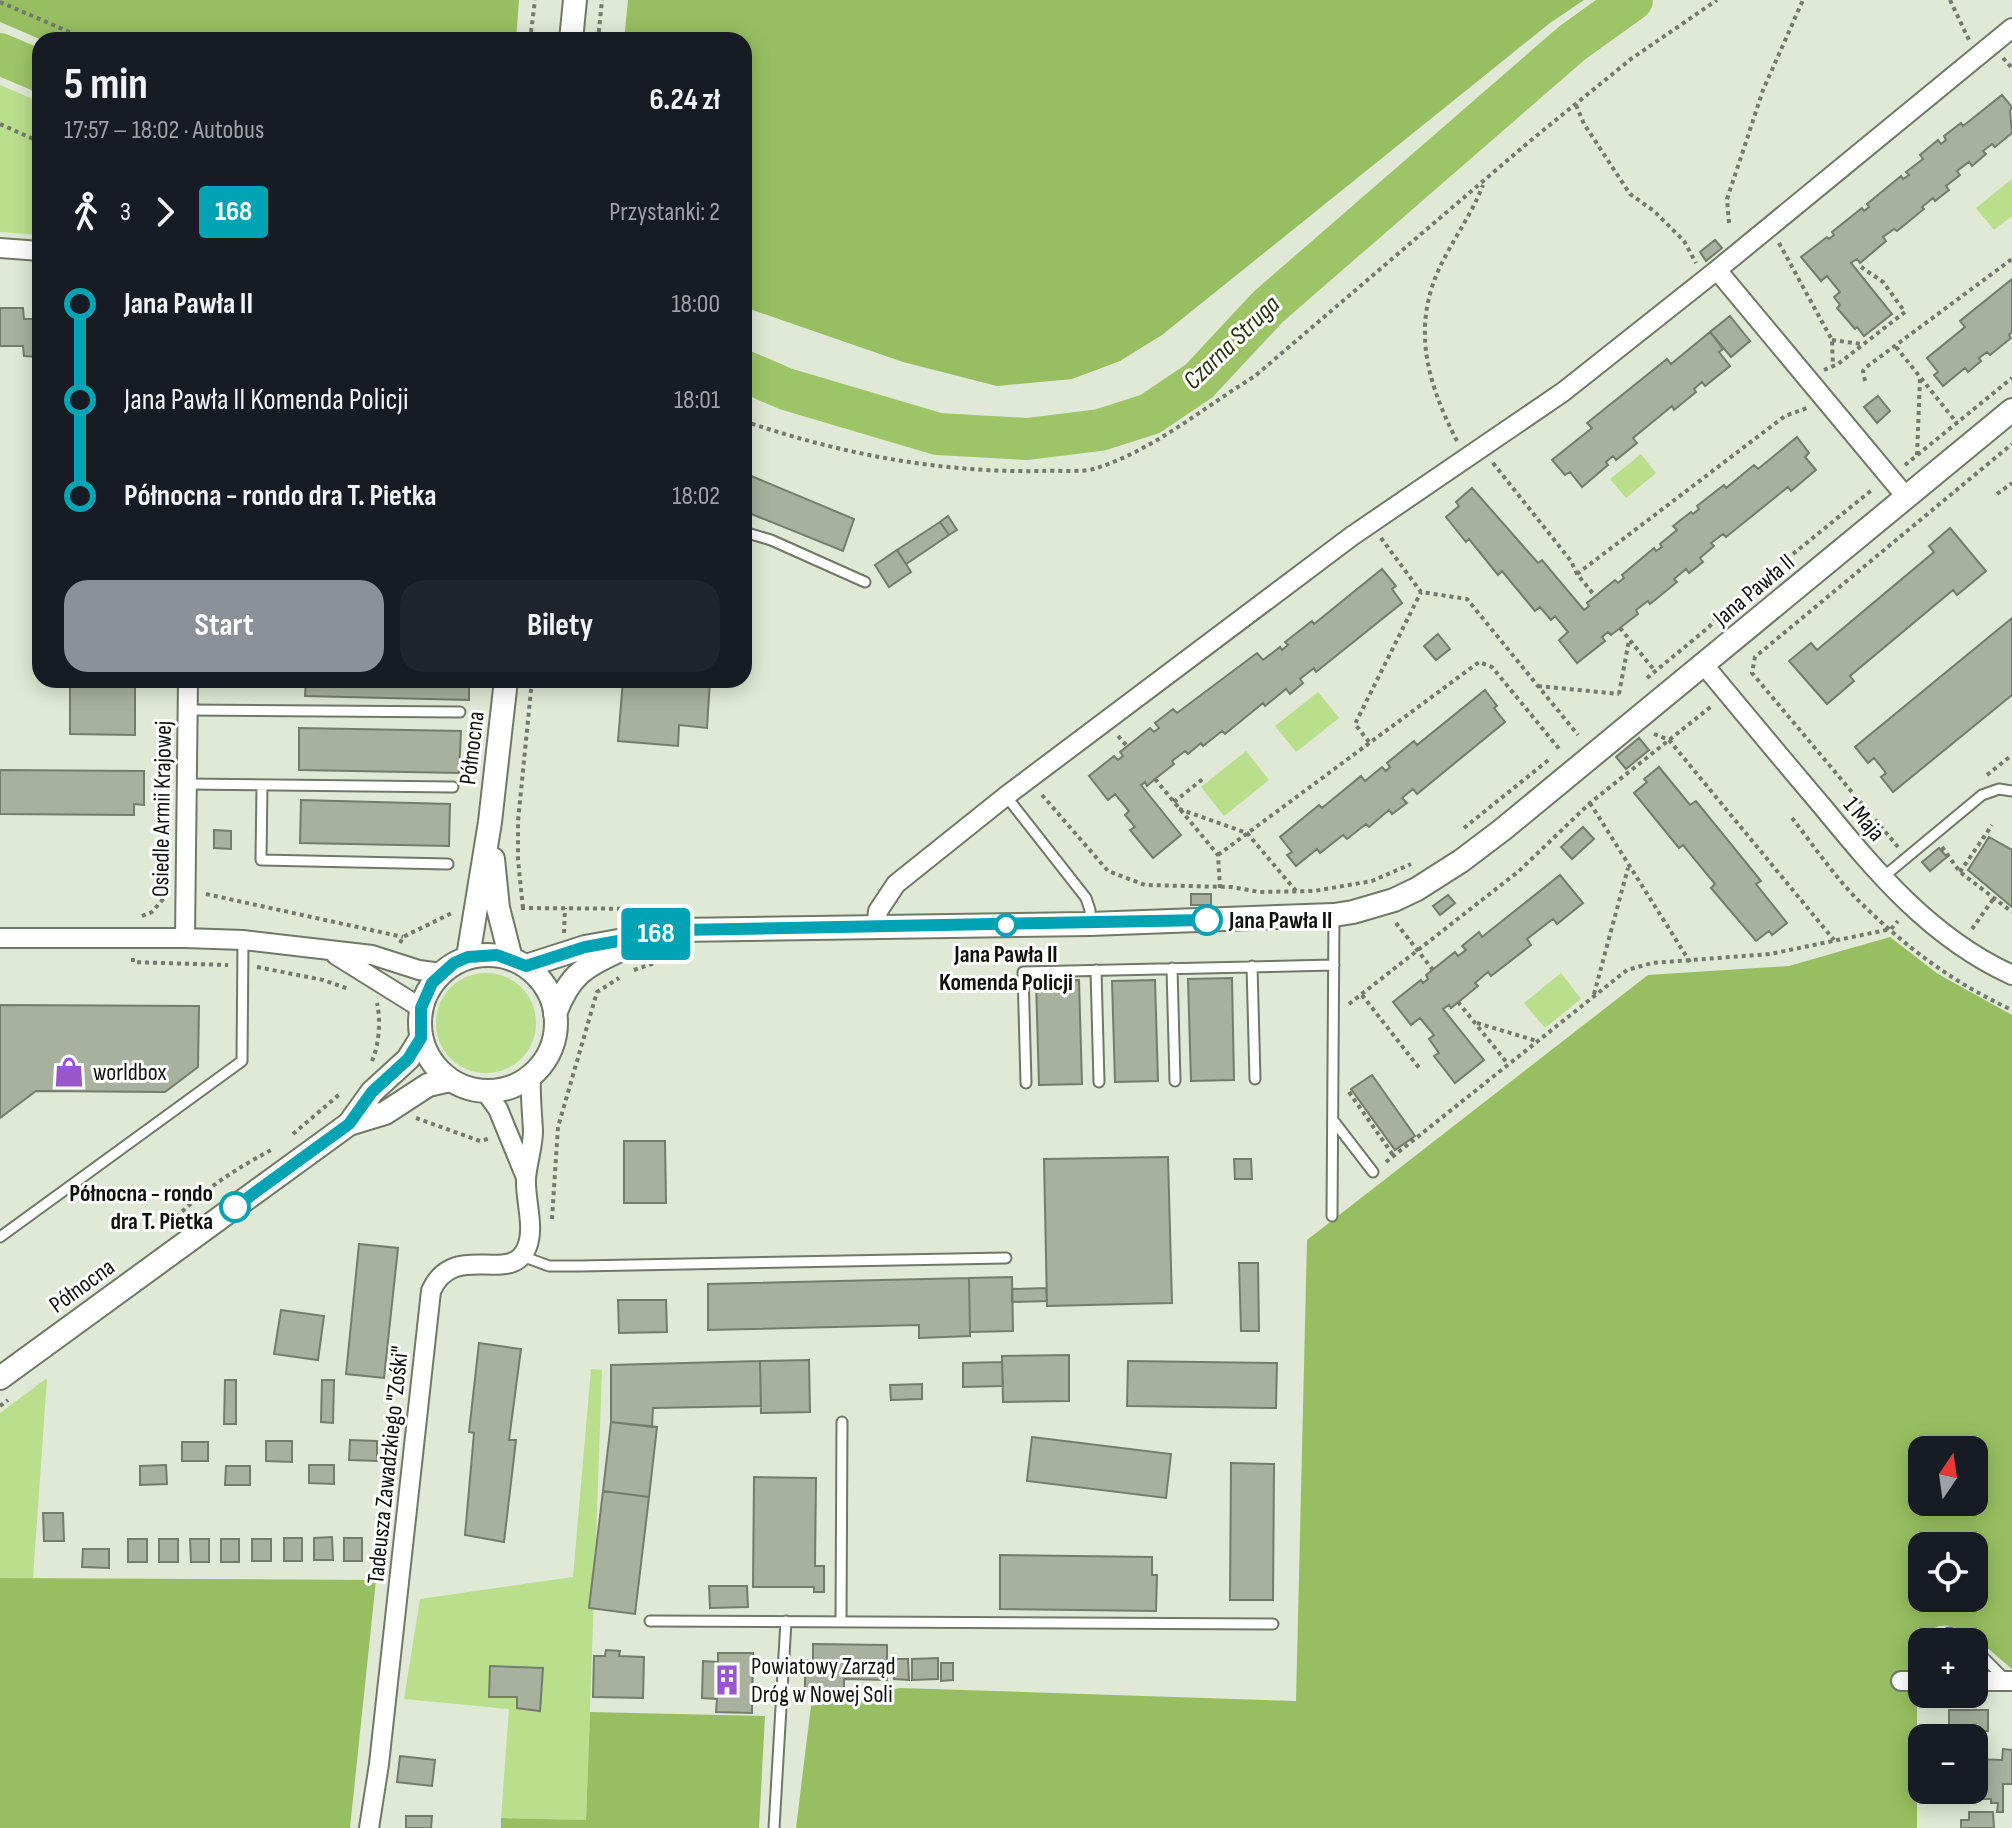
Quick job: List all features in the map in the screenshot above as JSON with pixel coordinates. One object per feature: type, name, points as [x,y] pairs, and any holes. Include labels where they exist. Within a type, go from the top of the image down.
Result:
[{"type":"street","points":[[572,32],[575,0]]},
{"type":"street","points":[[876,928],[882,901],[896,884],[1006,796],[1352,536],[1563,392],[2012,28]]},
{"type":"street","points":[[0,248],[32,250]]},
{"type":"street","points":[[1712,274],[1907,498]]},
{"type":"street","name":"Jana Pawła II","points":[[519,962],[679,930],[1090,924],[1334,915],[1394,900],[1461,861],[2012,410]]},
{"type":"street","name":"1 Maja","points":[[1704,665],[1882,878],[1911,907],[1960,946],[2012,975]]},
{"type":"street","name":"Osiedle Armii Krajowej","points":[[185,938],[188,688]]},
{"type":"street","name":"Północna","points":[[490,822],[505,688]]},
{"type":"street","points":[[468,957],[490,822]]},
{"type":"street","points":[[490,822],[498,908],[519,962]]},
{"type":"street","name":"Jana Pawła II","points":[[555,1014],[564,990],[578,974],[647,936]]},
{"type":"street","points":[[0,938],[243,940],[372,955],[419,970],[441,973]]},
{"type":"street","points":[[330,951],[421,1008]]},
{"type":"street","points":[[497,955],[519,962],[540,979],[550,995],[555,1014],[555,1037],[546,1058],[531,1075],[517,1084],[485,1091],[467,1088],[450,1080],[427,1055],[421,1038],[421,1008],[425,995],[441,973],[468,957],[497,955]]},
{"type":"street","points":[[349,1124],[372,1092],[408,1059],[421,1038]]},
{"type":"street","points":[[522,1256],[528,1246],[529,1232],[526,1179],[533,1131],[529,1103],[531,1075]]},
{"type":"street","points":[[349,1124],[385,1113],[428,1085],[450,1080]]},
{"type":"street","points":[[485,1091],[498,1109],[526,1179]]},
{"type":"street","name":"Północna","points":[[0,1378],[349,1124]]},
{"type":"street","name":"Tadeusza Zawadzkiego \"Zośki\"","points":[[369,1828],[379,1764],[431,1291],[443,1272],[456,1265],[505,1265],[522,1256]]},
{"type":"street","points":[[1901,1681],[1908,1681]]},
{"type":"street","points":[[1988,1681],[2010,1681]]},
{"type":"lane","points":[[752,534],[865,582]]},
{"type":"lane","points":[[187,710],[460,712]]},
{"type":"lane","points":[[186,784],[453,787]]},
{"type":"lane","points":[[262,785],[261,860],[448,864]]},
{"type":"lane","points":[[1882,878],[1982,795],[1999,789],[2012,791]]},
{"type":"lane","points":[[1006,796],[1086,898],[1090,924]]},
{"type":"lane","points":[[1332,1216],[1334,915]]},
{"type":"lane","points":[[0,1237],[242,1061],[243,940]]},
{"type":"lane","points":[[1026,1083],[1023,972],[1334,965]]},
{"type":"lane","points":[[1252,966],[1255,1079]]},
{"type":"lane","points":[[1172,968],[1175,1081]]},
{"type":"lane","points":[[1096,970],[1099,1082]]},
{"type":"lane","points":[[1333,1120],[1373,1172]]},
{"type":"lane","points":[[522,1256],[549,1266],[1006,1258]]},
{"type":"lane","points":[[841,1622],[842,1422]]},
{"type":"lane","points":[[650,1621],[1273,1624]]},
{"type":"lane","points":[[774,1828],[786,1621]]},
{"type":"lane","points":[[1988,1661],[2010,1681]]},
{"type":"path","points":[[531,32],[535,0]]},
{"type":"path","points":[[599,32],[602,0]]},
{"type":"path","points":[[752,423],[902,463],[999,472],[1094,470],[1146,448],[1255,376],[1530,141],[1631,59],[1717,0]]},
{"type":"path","points":[[1729,223],[1727,199],[1773,66],[1803,0]]},
{"type":"path","points":[[1950,0],[1977,57]]},
{"type":"path","points":[[0,2],[69,32]]},
{"type":"path","points":[[1576,105],[1584,124],[1630,194],[1654,211],[1684,241],[1690,255],[1712,274]]},
{"type":"path","points":[[0,124],[32,138]]},
{"type":"path","points":[[1466,459],[1450,427],[1428,368],[1423,337],[1432,290],[1444,258],[1468,218],[1484,182]]},
{"type":"path","points":[[1778,241],[1832,340],[1833,367]]},
{"type":"path","points":[[1865,381],[1865,368],[2012,259]]},
{"type":"path","points":[[1818,369],[1833,367],[1905,312],[1883,282],[1861,267]]},
{"type":"path","points":[[1832,340],[1863,344]]},
{"type":"path","points":[[1895,346],[1957,423]]},
{"type":"path","points":[[1917,455],[1920,376]]},
{"type":"path","points":[[1644,681],[1709,627],[1718,615],[2012,378]]},
{"type":"path","points":[[1577,574],[1785,416],[1801,408],[1817,411]]},
{"type":"path","points":[[1899,848],[1752,673],[1755,657],[2012,444]]},
{"type":"path","points":[[1502,457],[1493,463],[1595,596]]},
{"type":"path","points":[[1997,494],[2012,483]]},
{"type":"path","points":[[1381,538],[1421,592],[1467,599],[1578,735]]},
{"type":"path","points":[[1369,742],[1355,724],[1421,592]]},
{"type":"path","points":[[1620,628],[1671,692]]},
{"type":"path","points":[[1538,686],[1621,696],[1629,640]]},
{"type":"path","points":[[1218,855],[1479,662],[1492,667],[1560,750]]},
{"type":"path","points":[[523,908],[518,821],[531,688]]},
{"type":"path","points":[[1348,990],[1347,1005],[1519,871],[1590,803],[1713,704]]},
{"type":"path","points":[[1637,720],[1651,733],[1669,740],[1835,941]]},
{"type":"path","points":[[1463,829],[1589,726]]},
{"type":"path","points":[[1106,743],[1117,734],[1127,746]]},
{"type":"path","points":[[1174,802],[1204,778]]},
{"type":"path","points":[[1155,779],[1218,855],[1220,888]]},
{"type":"path","points":[[1039,792],[1108,871],[1145,885],[1260,892],[1344,887],[1372,881],[1417,861]]},
{"type":"path","points":[[1590,803],[1690,962]]},
{"type":"path","points":[[1179,809],[1247,833],[1296,891]]},
{"type":"path","points":[[1792,818],[1860,903],[1939,971],[2012,1010]]},
{"type":"path","points":[[1960,872],[1992,825]]},
{"type":"path","points":[[1931,851],[1939,844],[1960,872],[2012,912]]},
{"type":"path","points":[[1593,997],[1628,866]]},
{"type":"path","points":[[133,919],[152,912],[167,891],[185,890],[403,937]]},
{"type":"path","points":[[1968,934],[1994,898]]},
{"type":"path","points":[[1373,1172],[1627,970],[1639,965],[1770,954],[1891,929],[1911,907]]},
{"type":"path","points":[[1391,918],[1433,970]]},
{"type":"path","points":[[552,1220],[558,1127],[597,992],[626,973],[685,952]]},
{"type":"path","points":[[1362,995],[1420,1069]]},
{"type":"path","points":[[370,1065],[376,1052],[379,1014],[376,1002]]},
{"type":"path","points":[[1458,1002],[1508,1064]]},
{"type":"path","points":[[1474,1023],[1538,1041]]},
{"type":"path","points":[[1347,1090],[1393,1155]]},
{"type":"green space","points":[[0,0],[519,0],[517,32],[32,32],[32,36],[0,22]]},
{"type":"green space","points":[[628,0],[1584,0],[1550,23],[1162,335],[1120,361],[1072,379],[997,386],[903,362],[752,310],[752,32],[625,32]]},
{"type":"green space","points":[[0,85],[32,99],[32,234],[0,232]]},
{"type":"green space","points":[[2012,179],[2012,216],[1994,230],[1976,208]]},
{"type":"green space","points":[[1641,454],[1656,473],[1626,498],[1610,479]]},
{"type":"green space","points":[[1318,692],[1339,718],[1296,752],[1275,726]]},
{"type":"green space","points":[[1246,751],[1269,780],[1224,816],[1201,787]]},
{"type":"green space","points":[[1890,937],[1938,974],[2012,1015],[2012,1669],[1988,1649],[1988,1628],[1908,1628],[1908,1708],[1917,1708],[1917,1724],[1908,1724],[1908,1804],[1917,1804],[1917,1828],[796,1828],[811,1706],[900,1688],[1296,1701],[1307,1240],[1648,975],[1789,966]]},
{"type":"green space","points":[[486,973],[505,977],[521,988],[532,1004],[536,1023],[532,1042],[521,1058],[505,1069],[486,1073],[467,1069],[451,1058],[440,1042],[436,1023],[440,1004],[451,988],[467,977]]},
{"type":"green space","points":[[1561,973],[1581,999],[1545,1028],[1524,1003]]},
{"type":"green space","points":[[591,1369],[602,1370],[586,1820],[501,1818],[509,1709],[404,1699],[420,1599],[573,1577]]},
{"type":"green space","points":[[47,1378],[33,1578],[0,1578],[0,1413]]},
{"type":"green space","points":[[0,1578],[376,1580],[350,1828],[0,1828]]},
{"type":"green space","points":[[590,1712],[765,1716],[759,1828],[501,1828],[501,1818],[586,1820]]},
{"type":"building","points":[[2002,95],[2012,107],[2012,133],[1995,147],[1992,144],[1983,151],[1986,154],[1972,166],[1969,162],[1957,171],[1960,175],[1946,186],[1949,190],[1935,201],[1933,198],[1897,231],[1894,229],[1883,237],[1886,241],[1860,263],[1857,259],[1851,263],[1892,314],[1864,336],[1837,308],[1840,305],[1834,297],[1840,292],[1827,276],[1821,281],[1801,257],[1834,235],[1832,232],[1862,208],[1864,211],[1869,207],[1867,204],[1901,176],[1903,179],[1909,175],[1906,172],[1923,159],[1920,155],[1938,140],[1941,144],[1946,140],[1944,136],[1961,123],[1963,126]]},
{"type":"building","points":[[1715,240],[1722,248],[1706,261],[1700,252]]},
{"type":"building","points":[[2012,279],[2011,338],[1990,355],[1987,352],[1979,358],[1981,361],[1968,372],[1965,368],[1943,386],[1934,375],[1938,372],[1927,358],[1965,327],[1960,321]]},
{"type":"building","points":[[0,308],[23,308],[24,319],[32,319],[32,356],[24,356],[23,346],[0,346]]},
{"type":"building","points":[[1730,316],[1750,341],[1731,357],[1710,332]]},
{"type":"building","points":[[1710,332],[1723,349],[1719,352],[1730,366],[1705,386],[1702,382],[1694,389],[1696,392],[1674,410],[1672,406],[1633,438],[1637,443],[1616,460],[1613,456],[1606,462],[1608,465],[1582,487],[1570,472],[1565,475],[1552,460],[1592,428],[1587,423],[1667,359],[1671,364]]},
{"type":"building","points":[[1878,396],[1890,411],[1877,423],[1864,407]]},
{"type":"building","points":[[1797,437],[1809,453],[1805,457],[1816,470],[1791,491],[1788,487],[1726,537],[1723,534],[1711,543],[1714,546],[1700,558],[1703,562],[1689,573],[1686,569],[1674,579],[1677,582],[1650,604],[1648,601],[1636,610],[1638,614],[1611,635],[1608,632],[1602,637],[1605,641],[1577,663],[1559,640],[1568,632],[1555,616],[1551,620],[1540,607],[1535,611],[1502,571],[1498,575],[1469,539],[1466,542],[1446,517],[1459,506],[1456,502],[1472,488],[1538,563],[1542,560],[1584,610],[1589,606],[1587,603],[1615,580],[1618,583],[1624,578],[1622,575],[1654,548],[1656,551],[1662,547],[1660,544],[1677,530],[1673,526],[1699,509],[1697,506],[1754,465],[1758,469]]},
{"type":"building","points":[[752,476],[854,519],[843,551],[752,514]]},
{"type":"building","points":[[948,516],[957,530],[949,535],[940,522]]},
{"type":"building","points":[[940,522],[949,535],[906,564],[897,550]]},
{"type":"building","points":[[1950,528],[1986,571],[1957,595],[1953,590],[1850,676],[1854,681],[1827,704],[1789,661],[1811,643],[1817,650],[1934,552],[1929,546]]},
{"type":"building","points":[[897,550],[911,572],[889,587],[875,565]]},
{"type":"building","points":[[1382,569],[1396,586],[1392,589],[1402,603],[1316,672],[1314,668],[1300,679],[1303,683],[1290,694],[1286,689],[1265,706],[1263,703],[1225,734],[1222,731],[1188,754],[1185,751],[1147,786],[1145,782],[1141,785],[1181,835],[1153,858],[1130,830],[1135,827],[1125,815],[1129,811],[1115,794],[1108,800],[1089,776],[1114,756],[1118,760],[1123,756],[1120,752],[1150,728],[1154,732],[1159,728],[1155,723],[1173,709],[1177,713],[1257,653],[1263,660],[1280,647],[1282,650],[1288,645],[1285,642],[1312,621],[1314,624]]},
{"type":"building","points":[[2012,618],[2012,695],[1893,792],[1881,777],[1886,773],[1874,758],[1868,763],[1855,747]]},
{"type":"building","points":[[1438,634],[1450,649],[1436,660],[1424,646]]},
{"type":"building","points":[[70,688],[135,688],[135,735],[70,734]]},
{"type":"building","points":[[306,688],[469,688],[469,700],[305,696]]},
{"type":"building","points":[[622,688],[710,688],[707,728],[679,725],[678,746],[618,741]]},
{"type":"building","points":[[1485,690],[1505,722],[1417,794],[1413,789],[1402,798],[1407,803],[1392,814],[1389,810],[1369,827],[1366,824],[1347,839],[1343,835],[1320,853],[1317,849],[1296,866],[1287,855],[1292,852],[1280,837],[1361,776],[1365,781],[1382,767],[1386,771],[1390,767],[1387,763],[1414,741],[1417,745]]},
{"type":"building","points":[[299,728],[461,731],[459,773],[299,770]]},
{"type":"building","points":[[1639,738],[1649,750],[1626,769],[1616,757]]},
{"type":"building","points":[[1659,767],[1690,805],[1696,801],[1761,881],[1756,884],[1787,923],[1772,935],[1769,931],[1756,941],[1711,888],[1715,884],[1683,845],[1679,848],[1634,793],[1647,782],[1644,779]]},
{"type":"building","points":[[0,770],[144,771],[144,805],[134,804],[134,815],[0,814]]},
{"type":"building","points":[[301,800],[450,804],[449,846],[300,843]]},
{"type":"building","points":[[1583,827],[1594,839],[1572,859],[1561,847]]},
{"type":"building","points":[[214,830],[231,831],[231,849],[214,848]]},
{"type":"building","points":[[1989,837],[2012,850],[2012,907],[1968,870]]},
{"type":"building","points":[[1939,848],[1947,857],[1930,871],[1922,862]]},
{"type":"building","points":[[1560,875],[1583,903],[1557,924],[1553,919],[1527,939],[1531,945],[1491,976],[1488,972],[1475,983],[1478,986],[1451,1008],[1449,1005],[1443,1009],[1484,1060],[1455,1083],[1434,1056],[1439,1053],[1429,1039],[1434,1035],[1420,1018],[1411,1025],[1393,1002],[1421,980],[1423,983],[1428,979],[1426,975],[1455,952],[1458,956],[1466,950],[1462,946],[1479,932],[1482,937]]},
{"type":"building","points":[[1191,894],[1211,894],[1211,905],[1191,905]]},
{"type":"building","points":[[1448,895],[1455,903],[1440,915],[1433,906]]},
{"type":"building","points":[[1232,978],[1234,1080],[1191,1081],[1188,979]]},
{"type":"building","points":[[1079,980],[1082,1084],[1039,1085],[1036,981]]},
{"type":"building","points":[[1155,980],[1158,1081],[1115,1082],[1112,981]]},
{"type":"building","points":[[0,1005],[199,1006],[198,1067],[165,1092],[36,1091],[0,1118]]},
{"type":"building","points":[[1372,1075],[1415,1136],[1395,1150],[1351,1089]]},
{"type":"building","points":[[624,1141],[665,1141],[666,1203],[624,1203]]},
{"type":"building","points":[[1168,1157],[1172,1303],[1047,1306],[1044,1159]]},
{"type":"building","points":[[1234,1159],[1251,1159],[1252,1179],[1235,1179]]},
{"type":"building","points":[[359,1244],[398,1248],[384,1378],[346,1374]]},
{"type":"building","points":[[1239,1263],[1258,1263],[1259,1331],[1241,1331]]},
{"type":"building","points":[[1012,1277],[1013,1331],[970,1332],[969,1278]]},
{"type":"building","points":[[969,1278],[970,1336],[919,1338],[919,1325],[708,1330],[708,1284]]},
{"type":"building","points":[[1046,1288],[1047,1301],[1012,1302],[1012,1289]]},
{"type":"building","points":[[618,1300],[666,1300],[667,1332],[619,1333]]},
{"type":"building","points":[[281,1310],[324,1316],[318,1360],[274,1354]]},
{"type":"building","points":[[479,1343],[521,1349],[509,1440],[516,1440],[504,1542],[465,1535],[474,1433],[469,1432]]},
{"type":"building","points":[[1069,1355],[1069,1401],[1003,1402],[1002,1356]]},
{"type":"building","points":[[809,1360],[810,1412],[761,1413],[760,1361]]},
{"type":"building","points":[[760,1361],[761,1406],[653,1408],[652,1427],[611,1422],[611,1365]]},
{"type":"building","points":[[1128,1361],[1277,1363],[1276,1408],[1127,1406]]},
{"type":"building","points":[[1002,1362],[1003,1386],[963,1387],[963,1363]]},
{"type":"building","points":[[225,1380],[236,1380],[236,1424],[224,1424]]},
{"type":"building","points":[[322,1380],[334,1380],[333,1423],[321,1422]]},
{"type":"building","points":[[922,1384],[922,1399],[891,1400],[890,1385]]},
{"type":"building","points":[[611,1422],[657,1427],[649,1497],[603,1491]]},
{"type":"building","points":[[1032,1437],[1171,1454],[1166,1498],[1027,1481]]},
{"type":"building","points":[[350,1440],[377,1441],[377,1461],[349,1460]]},
{"type":"building","points":[[266,1441],[292,1441],[292,1462],[266,1461]]},
{"type":"building","points":[[182,1442],[208,1442],[208,1461],[182,1461]]},
{"type":"building","points":[[1231,1463],[1274,1464],[1273,1600],[1230,1600]]},
{"type":"building","points":[[166,1465],[167,1484],[140,1485],[140,1466]]},
{"type":"building","points":[[309,1465],[334,1465],[334,1484],[309,1483]]},
{"type":"building","points":[[226,1466],[250,1466],[250,1485],[225,1485]]},
{"type":"building","points":[[754,1477],[816,1478],[815,1566],[824,1566],[824,1592],[814,1592],[814,1587],[753,1587]]},
{"type":"building","points":[[603,1491],[649,1497],[635,1614],[589,1608]]},
{"type":"building","points":[[43,1513],[63,1513],[64,1541],[44,1541]]},
{"type":"building","points":[[332,1537],[333,1560],[314,1560],[314,1538]]},
{"type":"building","points":[[284,1538],[302,1538],[302,1561],[284,1561]]},
{"type":"building","points":[[344,1538],[362,1538],[362,1561],[344,1561]]},
{"type":"building","points":[[128,1539],[147,1539],[147,1562],[128,1562]]},
{"type":"building","points":[[159,1539],[178,1539],[178,1562],[159,1562]]},
{"type":"building","points":[[190,1539],[209,1539],[209,1562],[191,1562]]},
{"type":"building","points":[[221,1539],[239,1539],[239,1562],[221,1562]]},
{"type":"building","points":[[252,1539],[271,1539],[271,1561],[252,1561]]},
{"type":"building","points":[[83,1549],[109,1549],[109,1568],[82,1567]]},
{"type":"building","points":[[1000,1555],[1152,1557],[1152,1575],[1157,1575],[1156,1611],[1000,1609]]},
{"type":"building","points":[[709,1586],[747,1586],[748,1607],[710,1608]]},
{"type":"building","points":[[813,1644],[887,1645],[887,1680],[844,1679],[844,1691],[805,1690],[805,1660],[813,1660]]},
{"type":"building","points":[[606,1650],[620,1651],[619,1656],[644,1657],[643,1698],[593,1697],[594,1656],[605,1656]]},
{"type":"building","name":"Powiatowy Zarząd Dróg w Nowej Soli","points":[[718,1653],[753,1653],[752,1713],[716,1712],[717,1699],[702,1698],[703,1661],[718,1662]]},
{"type":"building","points":[[938,1658],[938,1679],[912,1680],[912,1659]]},
{"type":"building","points":[[895,1659],[908,1659],[909,1680],[894,1679]]},
{"type":"building","points":[[941,1663],[953,1663],[953,1680],[941,1681]]},
{"type":"building","points":[[490,1666],[543,1668],[540,1711],[517,1708],[517,1697],[489,1697]]},
{"type":"building","points":[[1949,1710],[1988,1710],[1988,1724],[1949,1724]]},
{"type":"building","points":[[2003,1749],[2012,1750],[2012,1784],[2003,1784],[2003,1812],[1997,1812],[1998,1803],[1991,1803],[1988,1799],[1988,1760],[2002,1760]]},
{"type":"building","points":[[400,1756],[435,1760],[432,1786],[397,1782]]},
{"type":"building","points":[[1969,1812],[1993,1812],[1994,1828],[1961,1828],[1961,1820],[1969,1820]]},
{"type":"building","points":[[406,1816],[432,1816],[431,1828],[406,1828]]},
{"type":"waterway","name":"Czarna Struga","points":[[752,374],[786,389],[938,434],[1027,439],[1100,430],[1150,414],[1199,381],[1268,307],[1572,43],[1632,0]]},
{"type":"waterway","name":"Czarna Struga","points":[[0,54],[32,68]]},
{"type":"bus line","name":"168","points":[[235,1207],[349,1124],[372,1092],[408,1059],[421,1038],[421,1008],[432,983],[454,963],[468,957],[497,955],[526,966],[585,947],[679,930],[1207,920]]},
{"type":"place","name":"Jana Pawła II","points":[[1207,920]]},
{"type":"place","name":"Jana Pawła II Komenda Policji","points":[[1006,925]]},
{"type":"place","name":"worldbox","points":[[69,1072]]},
{"type":"place","name":"Północna - rondo dra T. Pietka","points":[[235,1207]]},
{"type":"place","name":"Powiatowy Zarząd Dróg w Nowej Soli","points":[[727,1680]]}]
